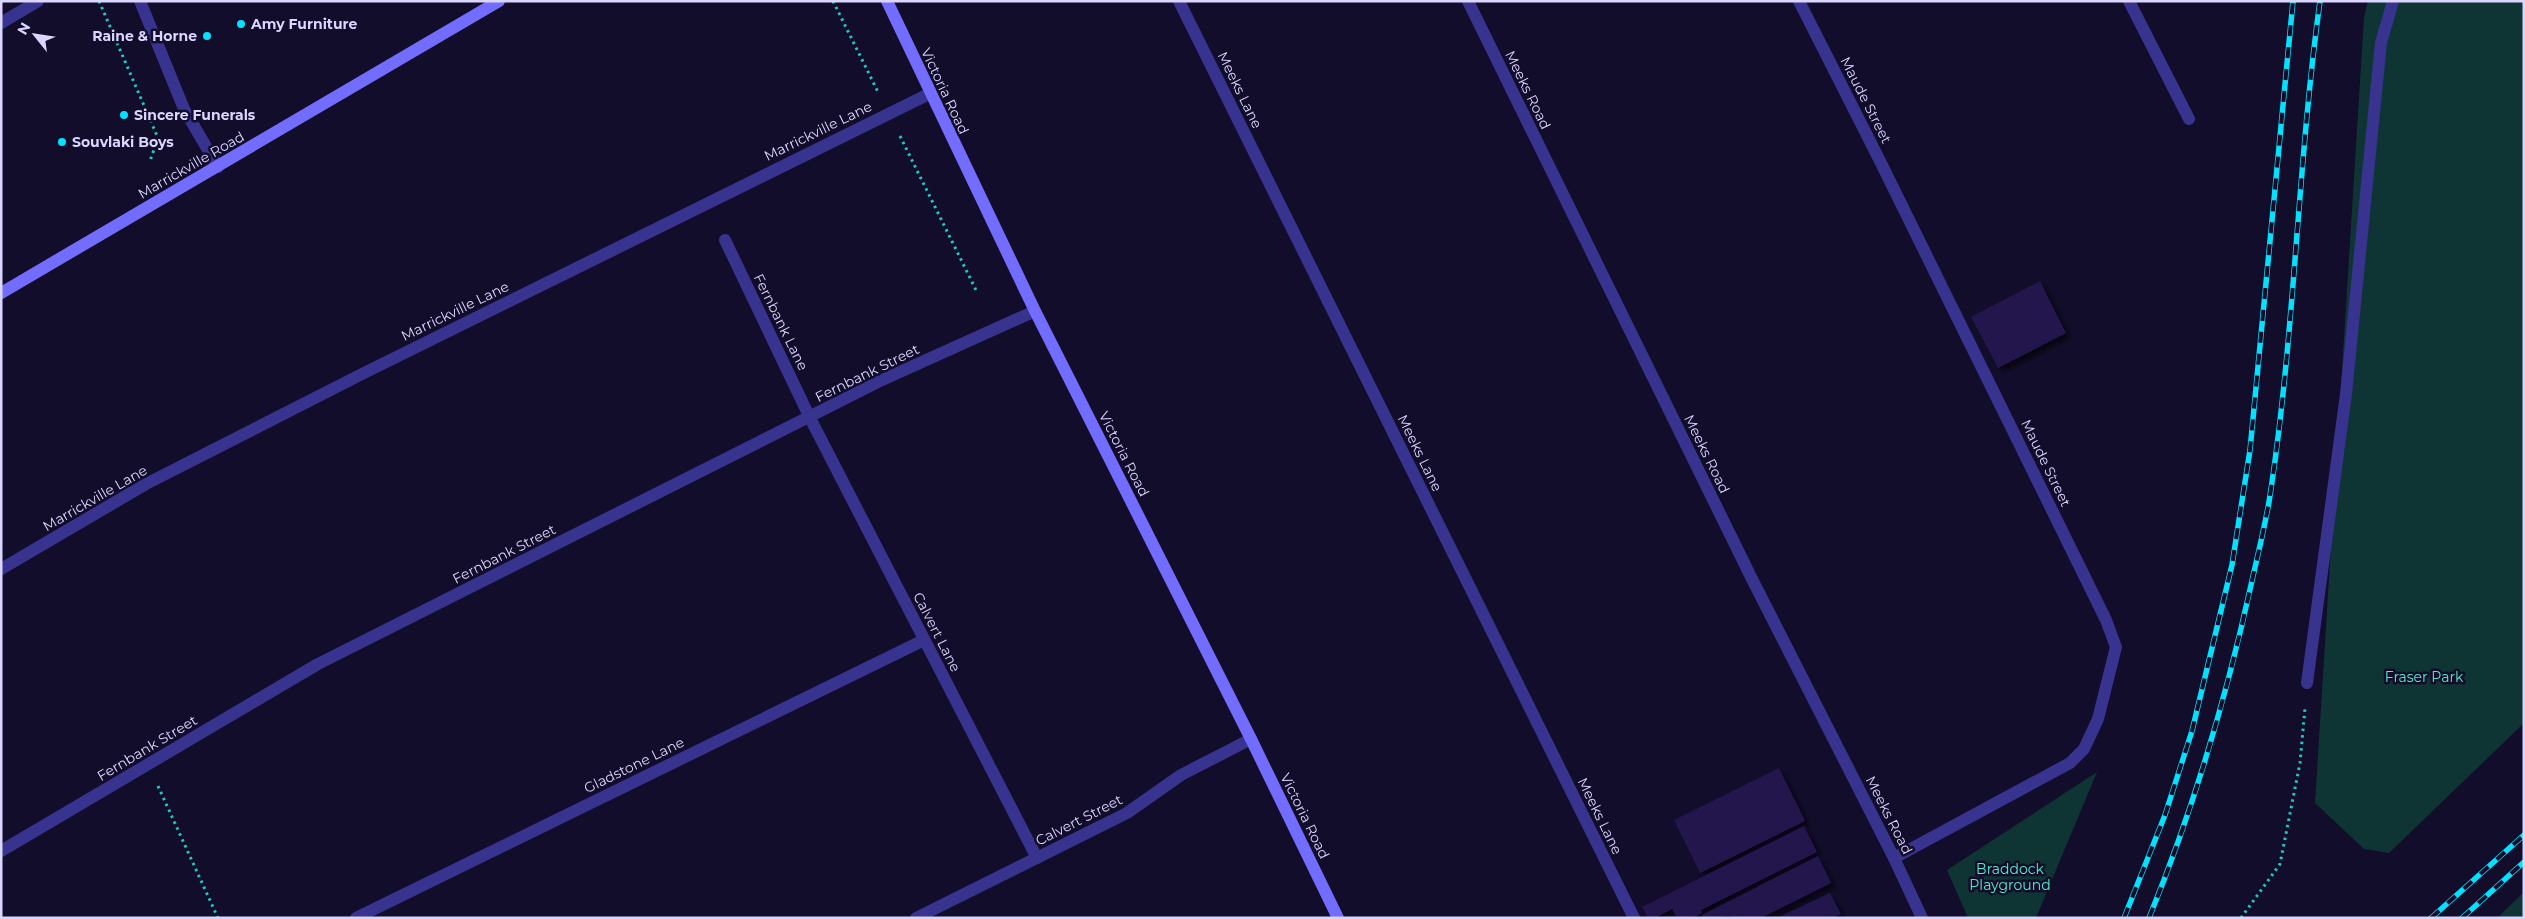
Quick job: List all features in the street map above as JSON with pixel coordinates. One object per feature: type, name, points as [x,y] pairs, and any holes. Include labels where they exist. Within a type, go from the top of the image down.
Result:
[{"type":"street","points":[[1,23],[38,1]]},
{"type":"street","points":[[140,1],[184,110],[218,167]]},
{"type":"street","name":"Marrickville Road","points":[[1,293],[499,1]]},
{"type":"street","name":"Victoria Road","points":[[886,1],[1035,310],[1251,739],[1338,918]]},
{"type":"street","name":"Meeks Lane","points":[[1179,1],[1634,918]]},
{"type":"street","name":"Meeks Road","points":[[1468,1],[1752,579],[1894,858],[1922,918]]},
{"type":"street","name":"Maude Street","points":[[1799,1],[1903,206],[2106,620],[2116,648],[2106,695],[2092,736],[2070,763],[1894,858]]},
{"type":"street","points":[[2129,1],[2188,119]]},
{"type":"street","points":[[2308,683],[2346,394],[2381,43],[2393,1]]},
{"type":"street","name":"Marrickville Lane","points":[[1,569],[146,484],[592,259],[930,94]]},
{"type":"street","name":"Fernbank Lane","points":[[724,240],[810,418]]},
{"type":"street","name":"Fernbank Street","points":[[1,851],[318,664],[810,418],[882,380],[1035,310]]},
{"type":"street","name":"Calvert Lane","points":[[810,418],[1037,858]]},
{"type":"street","name":"Gladstone Lane","points":[[356,918],[924,640]]},
{"type":"street","name":"Calvert Street","points":[[916,918],[1127,813],[1180,775],[1251,739]]},
{"type":"path","points":[[99,1],[158,138],[150,161]]},
{"type":"path","points":[[833,1],[976,290]]},
{"type":"path","points":[[2241,918],[2280,864],[2300,763],[2308,683]]},
{"type":"path","points":[[148,764],[218,918]]},
{"type":"green space","name":"Fraser Park","points":[[2368,1],[2524,1],[2524,723],[2389,853],[2364,849],[2315,803],[2364,17]]},
{"type":"green space","name":"Braddock Playground","points":[[2097,772],[2036,918],[1968,918],[1947,870]]},
{"type":"green space","points":[[2524,892],[2524,918],[2497,918]]},
{"type":"building","points":[[2040,281],[2066,333],[1998,368],[1971,317]]},
{"type":"building","points":[[1779,768],[1805,821],[1700,873],[1674,820]]},
{"type":"building","points":[[1804,826],[1817,852],[1701,910],[1702,913],[1693,918],[1677,918],[1672,909],[1655,918],[1648,918],[1642,907]]},
{"type":"building","points":[[1818,856],[1831,883],[1761,918],[1730,918],[1729,916],[1704,918],[1702,915]]},
{"type":"building","points":[[1830,893],[1841,914],[1833,918],[1777,918]]},
{"type":"railway","points":[[2124,918],[2165,815],[2192,731],[2232,565],[2250,450],[2293,1]]},
{"type":"railway","points":[[2149,918],[2180,836],[2207,754],[2231,670],[2269,502],[2285,377],[2306,126],[2320,1]]},
{"type":"railway","points":[[2431,918],[2524,835]]},
{"type":"railway","points":[[2462,918],[2524,862]]},
{"type":"place","name":"Amy Furniture","points":[[241,24]]},
{"type":"place","name":"Raine & Horne","points":[[207,36]]},
{"type":"place","name":"Sincere Funerals","points":[[124,115]]},
{"type":"place","name":"Souvlaki Boys","points":[[62,142]]}]
